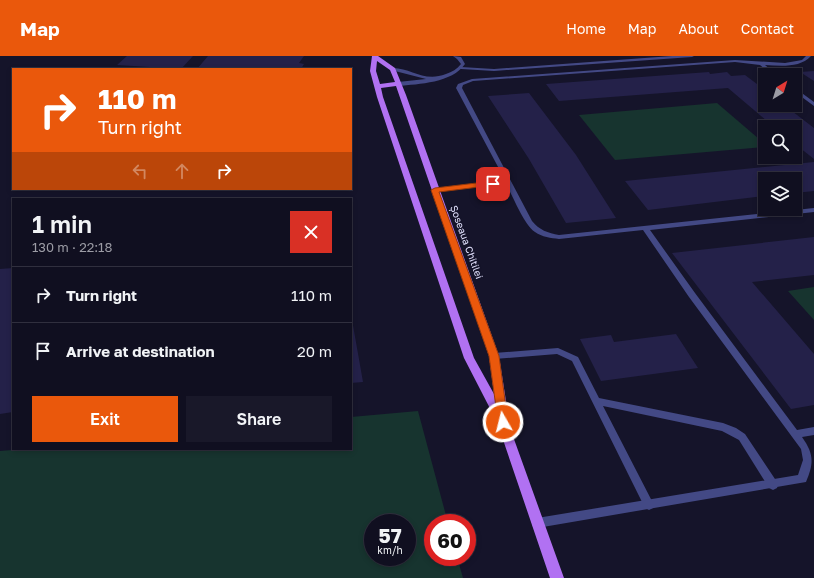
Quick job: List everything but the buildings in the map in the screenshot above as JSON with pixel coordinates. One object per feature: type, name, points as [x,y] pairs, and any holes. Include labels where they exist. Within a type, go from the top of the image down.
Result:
[{"type":"main road","name":"Șoseaua Chitilei","points":[[503,422],[494,356],[393,69],[376,57],[373,71],[469,358],[503,422],[537,523],[558,578]]},
{"type":"main road","points":[[378,86],[398,84]]},
{"type":"street","points":[[455,56],[462,61],[462,68]]},
{"type":"street","points":[[398,84],[423,82],[446,76],[462,68],[494,70],[692,56]]},
{"type":"street","points":[[809,56],[803,62],[796,63],[762,65],[747,61],[735,61],[466,81],[461,84],[460,88],[529,222],[533,228],[540,233],[558,237],[814,210]]},
{"type":"street","points":[[762,65],[766,68]]},
{"type":"street","points":[[393,69],[430,79]]},
{"type":"street","points":[[802,95],[814,104]]},
{"type":"street","points":[[435,190],[508,182]]},
{"type":"street","points":[[537,523],[802,479],[808,460],[805,448],[645,228]]},
{"type":"street","points":[[494,356],[558,351],[575,359],[649,505]]},
{"type":"street","points":[[597,401],[723,427],[734,431],[742,437],[773,485]]},
{"type":"street","points":[[794,434],[814,431]]},
{"type":"green space","points":[[717,103],[758,138],[758,148],[615,160],[579,115]]},
{"type":"green space","points":[[814,287],[814,320],[788,291]]},
{"type":"green space","points":[[418,411],[446,514],[424,514],[424,566],[460,566],[463,578],[0,578],[0,451],[352,450],[352,417]]},
{"type":"route","points":[[493,184],[435,190],[494,356],[503,422]]}]
